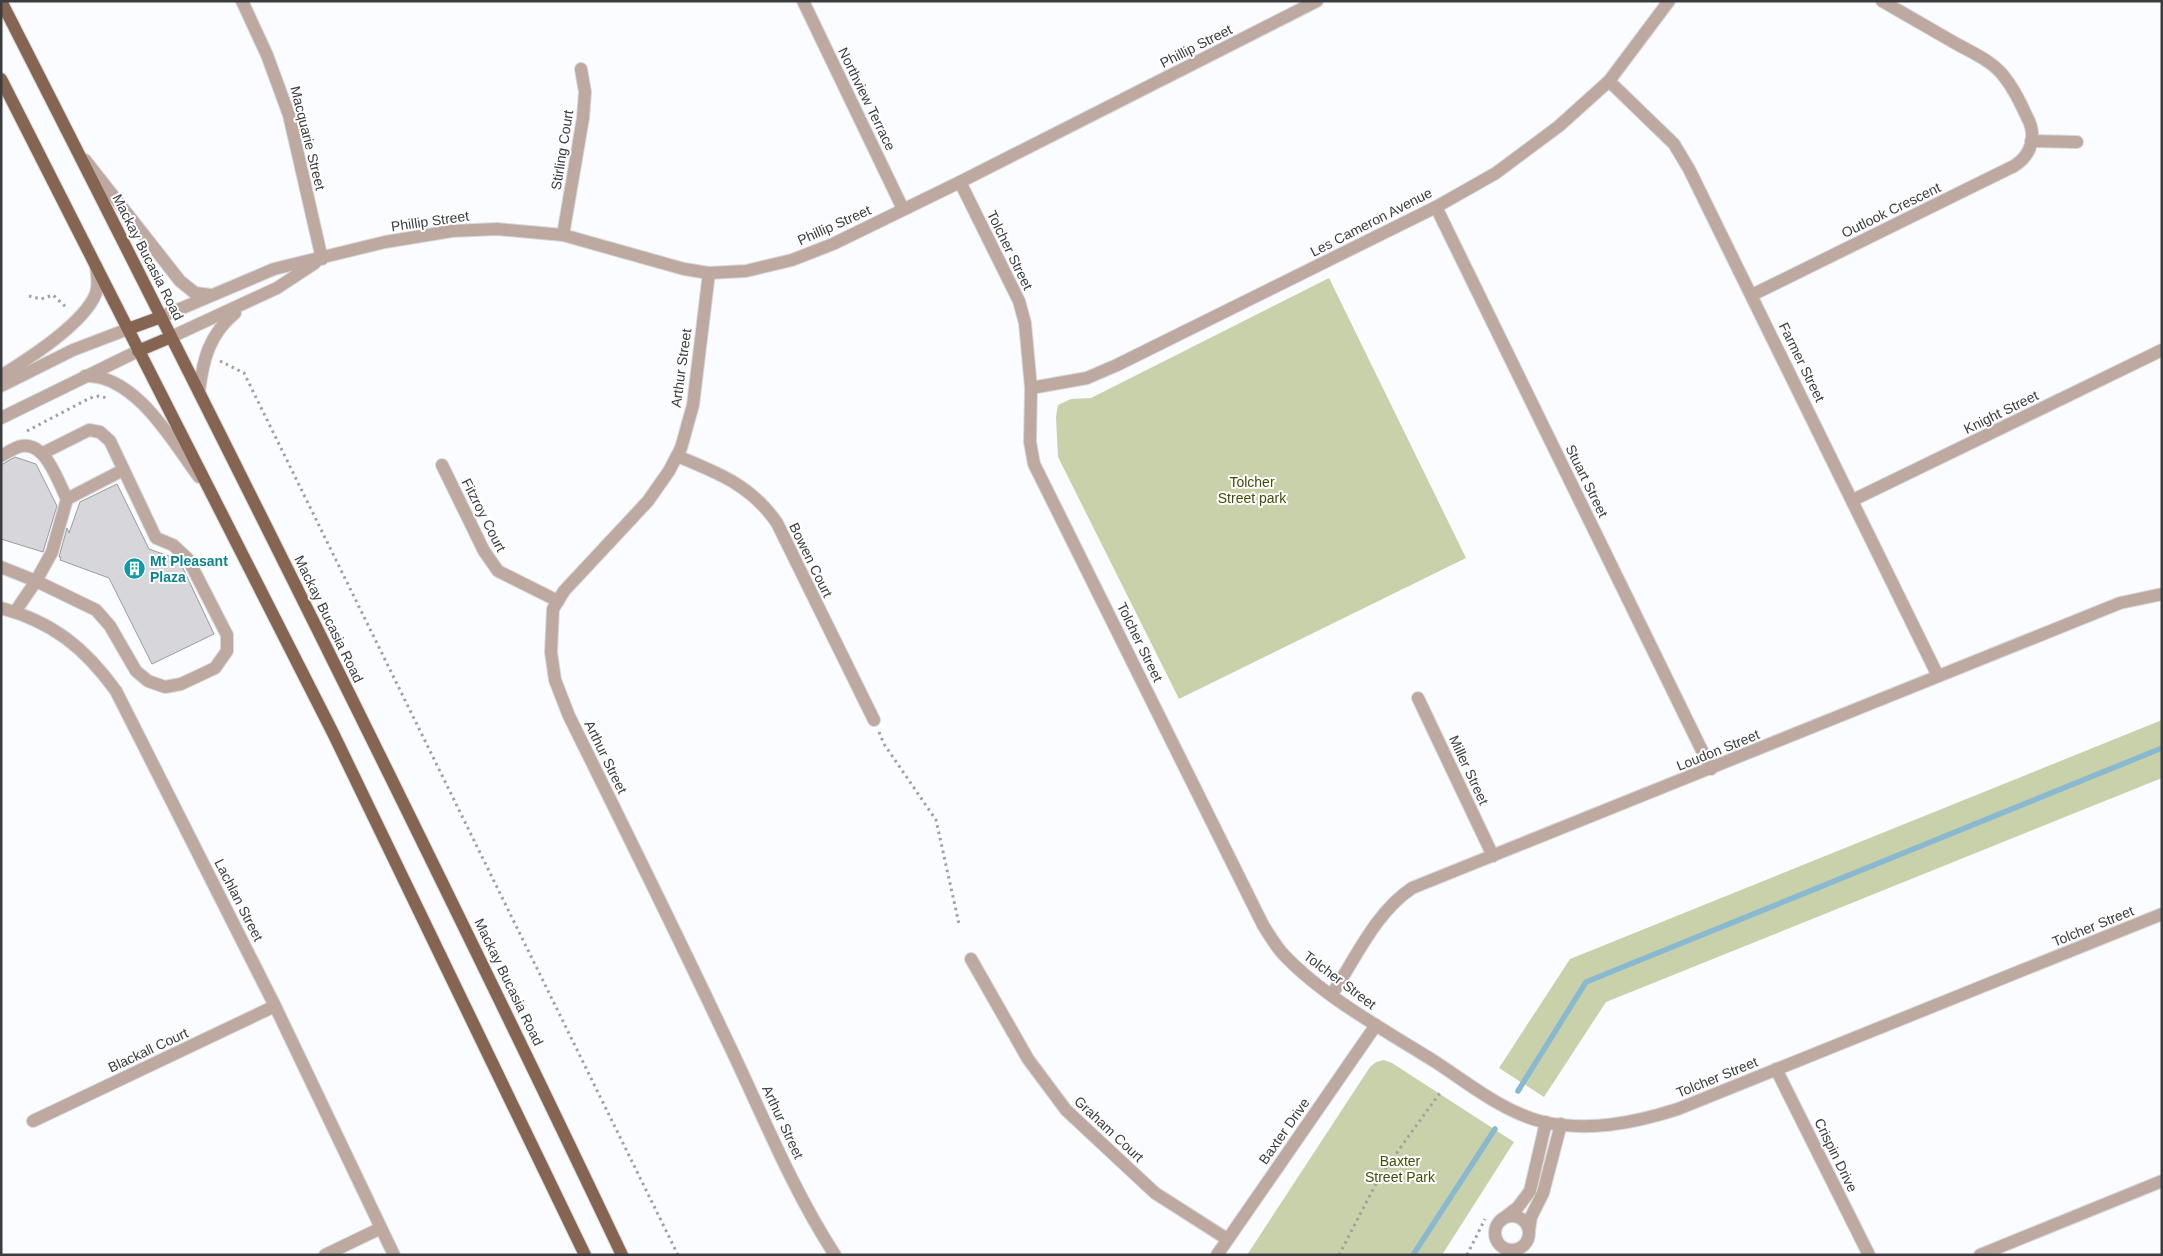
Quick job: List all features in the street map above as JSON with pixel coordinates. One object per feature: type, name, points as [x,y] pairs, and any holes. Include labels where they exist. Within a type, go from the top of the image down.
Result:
[{"type":"main road","name":"Mackay Bucasia Road","points":[[1,1],[200,392],[486,968],[622,1255]]},
{"type":"main road","points":[[1,79],[208,489],[257,579],[585,1255]]},
{"type":"main road","name":"Phillip Street","points":[[128,329],[161,317]]},
{"type":"main road","name":"Phillip Street","points":[[138,351],[171,337]]},
{"type":"street","name":"Macquarie Street","points":[[242,1],[268,55],[289,115],[322,259]]},
{"type":"street","name":"Northview Terrace","points":[[803,1],[903,209]]},
{"type":"street","name":"Phillip Street","points":[[161,317],[266,272],[385,242],[452,230],[497,229],[563,235],[684,269],[709,273],[746,271],[792,260],[833,244],[960,182],[1317,1]]},
{"type":"street","name":"Les Cameron Avenue","points":[[1031,388],[1087,378],[1117,366],[1436,207],[1496,173],[1559,126],[1610,81],[1669,1]]},
{"type":"street","points":[[1882,1],[1976,54],[1997,69],[2019,98],[2030,123],[2031,141],[2077,142]]},
{"type":"street","name":"Stirling Court","points":[[563,235],[583,118],[585,92],[581,68]]},
{"type":"street","name":"Farmer Street","points":[[1610,81],[1674,144],[1689,169],[1938,676]]},
{"type":"street","name":"Outlook Crescent","points":[[1752,295],[2014,166],[2027,156],[2031,141]]},
{"type":"street","points":[[77,150],[184,285],[202,296],[215,294]]},
{"type":"street","name":"Tolcher Street","points":[[960,182],[1019,301],[1025,323],[1031,388],[1030,442],[1034,464],[1263,925],[1285,956],[1332,994],[1484,1095],[1518,1113],[1546,1122],[1612,1126],[1642,1121],[1678,1109],[2162,914]]},
{"type":"street","name":"Stuart Street","points":[[1436,207],[1711,769]]},
{"type":"street","name":"Phillip Street","points":[[171,337],[256,299],[322,259]]},
{"type":"street","points":[[1,376],[56,339],[85,309],[97,288],[96,266]]},
{"type":"street","name":"Arthur Street","points":[[709,273],[692,405],[681,448],[648,501],[564,591],[553,609],[551,652],[556,680],[568,716],[682,944],[796,1186],[818,1228],[836,1255]]},
{"type":"street","points":[[200,392],[204,358],[213,337],[228,318],[256,299]]},
{"type":"street","name":"Phillip Street","points":[[1,386],[73,350],[128,329]]},
{"type":"street","name":"Knight Street","points":[[1853,500],[2162,350]]},
{"type":"street","name":"Phillip Street","points":[[1,418],[138,351]]},
{"type":"street","points":[[85,376],[109,379],[135,397],[155,418],[208,489]]},
{"type":"street","points":[[1,567],[36,581],[96,610],[110,626],[136,671],[148,681],[165,687],[181,684],[215,668],[227,651],[227,635],[188,559],[174,546],[156,538],[110,441],[100,432],[89,430],[43,453]]},
{"type":"street","points":[[1,456],[21,446],[33,446],[43,453],[68,499],[52,552],[36,581],[15,612]]},
{"type":"street","name":"Bowen Court","points":[[677,456],[730,479],[766,507],[777,523],[874,720]]},
{"type":"street","name":"Fitzroy Court","points":[[442,465],[484,551],[498,571],[558,601]]},
{"type":"street","points":[[68,499],[123,470]]},
{"type":"street","name":"Loudon Street","points":[[1332,994],[1375,926],[1396,899],[1412,888],[2120,603],[2162,594]]},
{"type":"street","name":"Lachlan Street","points":[[1,608],[15,612],[52,629],[78,646],[98,666],[116,691],[275,1006],[394,1255]]},
{"type":"street","name":"Miller Street","points":[[1418,698],[1492,856]]},
{"type":"street","name":"Graham Court","points":[[971,959],[1028,1059],[1066,1110],[1156,1193],[1227,1239]]},
{"type":"street","name":"Blackall Court","points":[[33,1121],[275,1006]]},
{"type":"street","name":"Baxter Drive","points":[[1217,1255],[1376,1025]]},
{"type":"street","name":"Crispin Drive","points":[[1776,1069],[1869,1255]]},
{"type":"street","points":[[1494,1255],[1496,1227],[1500,1221],[1518,1207],[1530,1192],[1546,1122]]},
{"type":"street","points":[[1513,1255],[1524,1245],[1528,1238],[1531,1217],[1543,1193],[1561,1124]]},
{"type":"street","points":[[1980,1255],[2162,1181]]},
{"type":"street","points":[[1500,1221],[1510,1216],[1517,1216],[1524,1220],[1529,1231]]},
{"type":"street","points":[[325,1255],[381,1228]]},
{"type":"street","points":[[1494,1235],[1500,1245],[1506,1249],[1514,1250],[1524,1245]]},
{"type":"path","points":[[29,296],[41,298],[53,295],[71,311]]},
{"type":"path","points":[[213,357],[244,373],[678,1255]]},
{"type":"path","points":[[26,432],[90,398],[99,396],[112,400]]},
{"type":"path","points":[[874,720],[884,744],[936,820],[959,924]]},
{"type":"path","points":[[1339,1255],[1380,1176],[1442,1090]]},
{"type":"green space","name":"Tolcher Street park","points":[[1329,278],[1466,558],[1179,699],[1058,457],[1056,417],[1058,405],[1071,399],[1091,398]]},
{"type":"green space","points":[[2162,720],[2162,778],[1606,1002],[1544,1097],[1499,1068],[1570,959]]},
{"type":"green space","name":"Baxter Street Park","points":[[1384,1060],[1392,1063],[1514,1142],[1442,1255],[1247,1255],[1370,1067],[1376,1062]]},
{"type":"building","points":[[15,457],[36,464],[57,506],[43,552],[1,539],[1,465]]},
{"type":"building","name":"Mt Pleasant Plaza","points":[[117,484],[149,549],[177,559],[181,564],[214,634],[152,664],[109,578],[60,560],[61,557],[59,557],[67,528],[69,533],[80,502]]},
{"type":"waterway","points":[[1518,1091],[1586,982],[2162,748]]},
{"type":"waterway","points":[[1413,1255],[1495,1129]]},
{"type":"place","name":"Mt Pleasant Plaza","points":[[134,569]]}]
